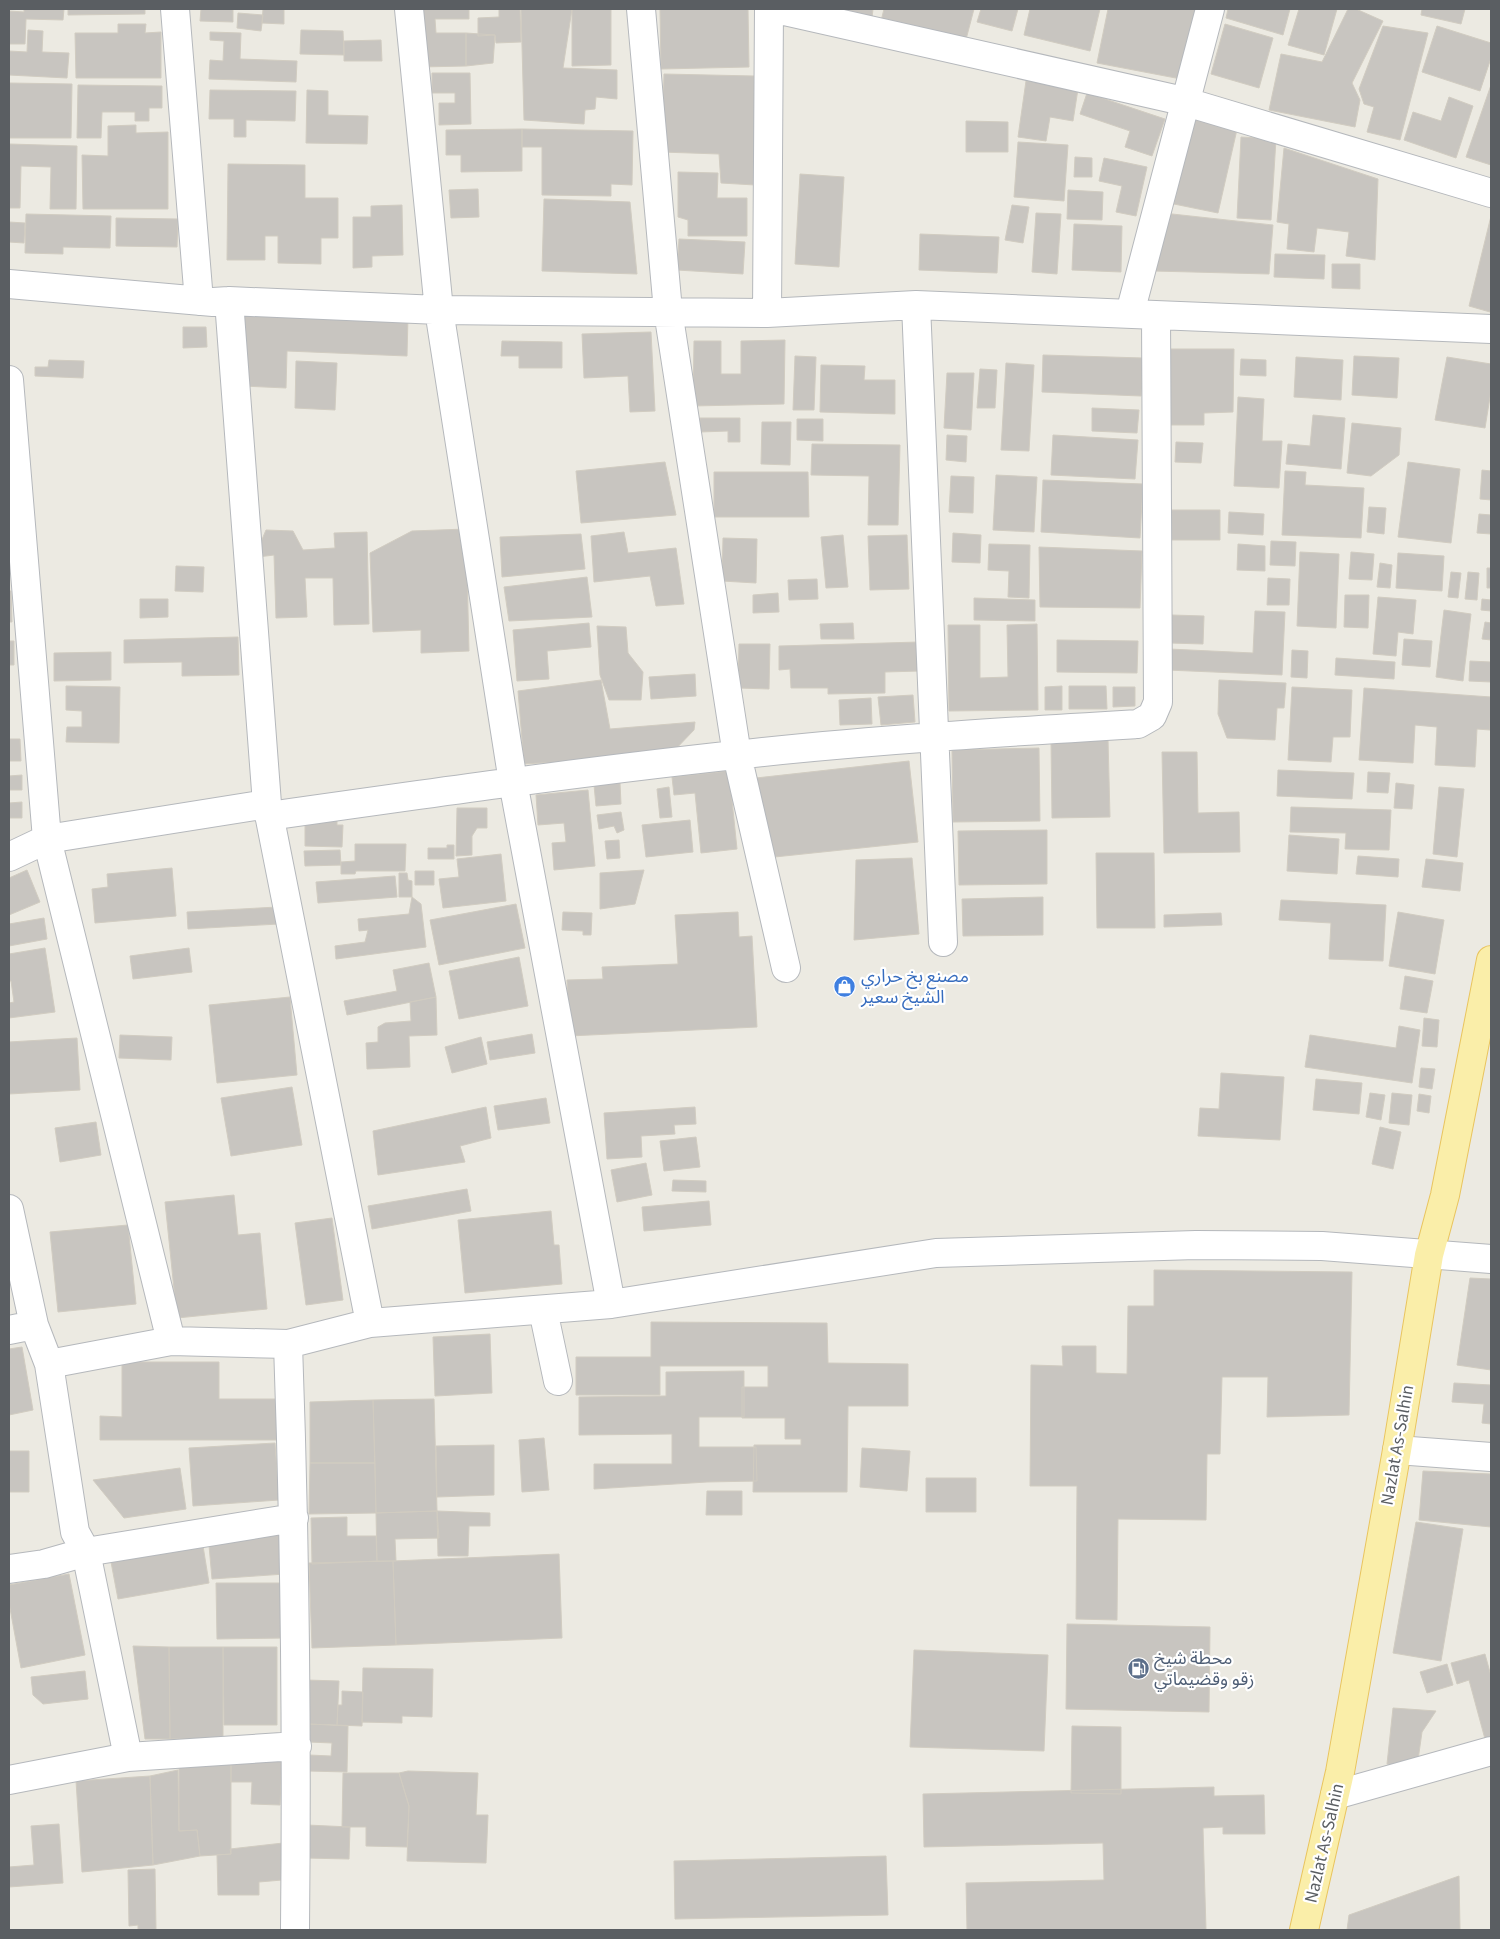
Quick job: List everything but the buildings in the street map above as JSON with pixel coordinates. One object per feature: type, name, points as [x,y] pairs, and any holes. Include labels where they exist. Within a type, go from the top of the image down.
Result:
[{"type":"main road","name":"Nazlat As-Salhin","points":[[1304,1930],[1335,1796],[1397,1450],[1429,1255],[1445,1195],[1491,960]]},
{"type":"street","points":[[175,9],[198,301]]},
{"type":"street","points":[[409,9],[439,310],[513,782],[611,1304]]},
{"type":"street","points":[[641,9],[668,311],[737,755],[786,968]]},
{"type":"street","points":[[767,313],[769,9]]},
{"type":"street","points":[[776,9],[1183,101],[1491,193]]},
{"type":"street","points":[[1130,313],[1183,101],[1210,9]]},
{"type":"street","points":[[9,284],[198,301],[439,310],[767,313],[916,305],[1491,329]]},
{"type":"street","points":[[229,301],[268,810],[370,1324]]},
{"type":"street","points":[[916,305],[943,942]]},
{"type":"street","points":[[9,857],[47,839],[268,810],[737,755],[935,737],[1138,724],[1152,716],[1158,702],[1156,316]]},
{"type":"street","points":[[9,380],[47,839],[171,1341]]},
{"type":"street","points":[[9,1209],[22,1327],[49,1364],[75,1532],[86,1552],[128,1757]]},
{"type":"street","points":[[49,1364],[171,1341],[288,1344],[370,1324],[611,1304],[936,1253],[1206,1245],[1322,1246],[1491,1259]]},
{"type":"street","points":[[543,1310],[558,1381]]},
{"type":"street","points":[[288,1344],[294,1518],[297,1746],[295,1930]]},
{"type":"street","points":[[1397,1450],[1491,1457]]},
{"type":"street","points":[[9,1569],[44,1564],[86,1552],[294,1518]]},
{"type":"street","points":[[9,1780],[128,1757],[297,1746]]},
{"type":"street","points":[[1335,1796],[1491,1751]]},
{"type":"place","name":"مصنع بخ حراري الشيخ سعير","points":[[845,986]]},
{"type":"place","name":"محطة شيخ زقو وقضيماتي","points":[[1138,1668]]}]
